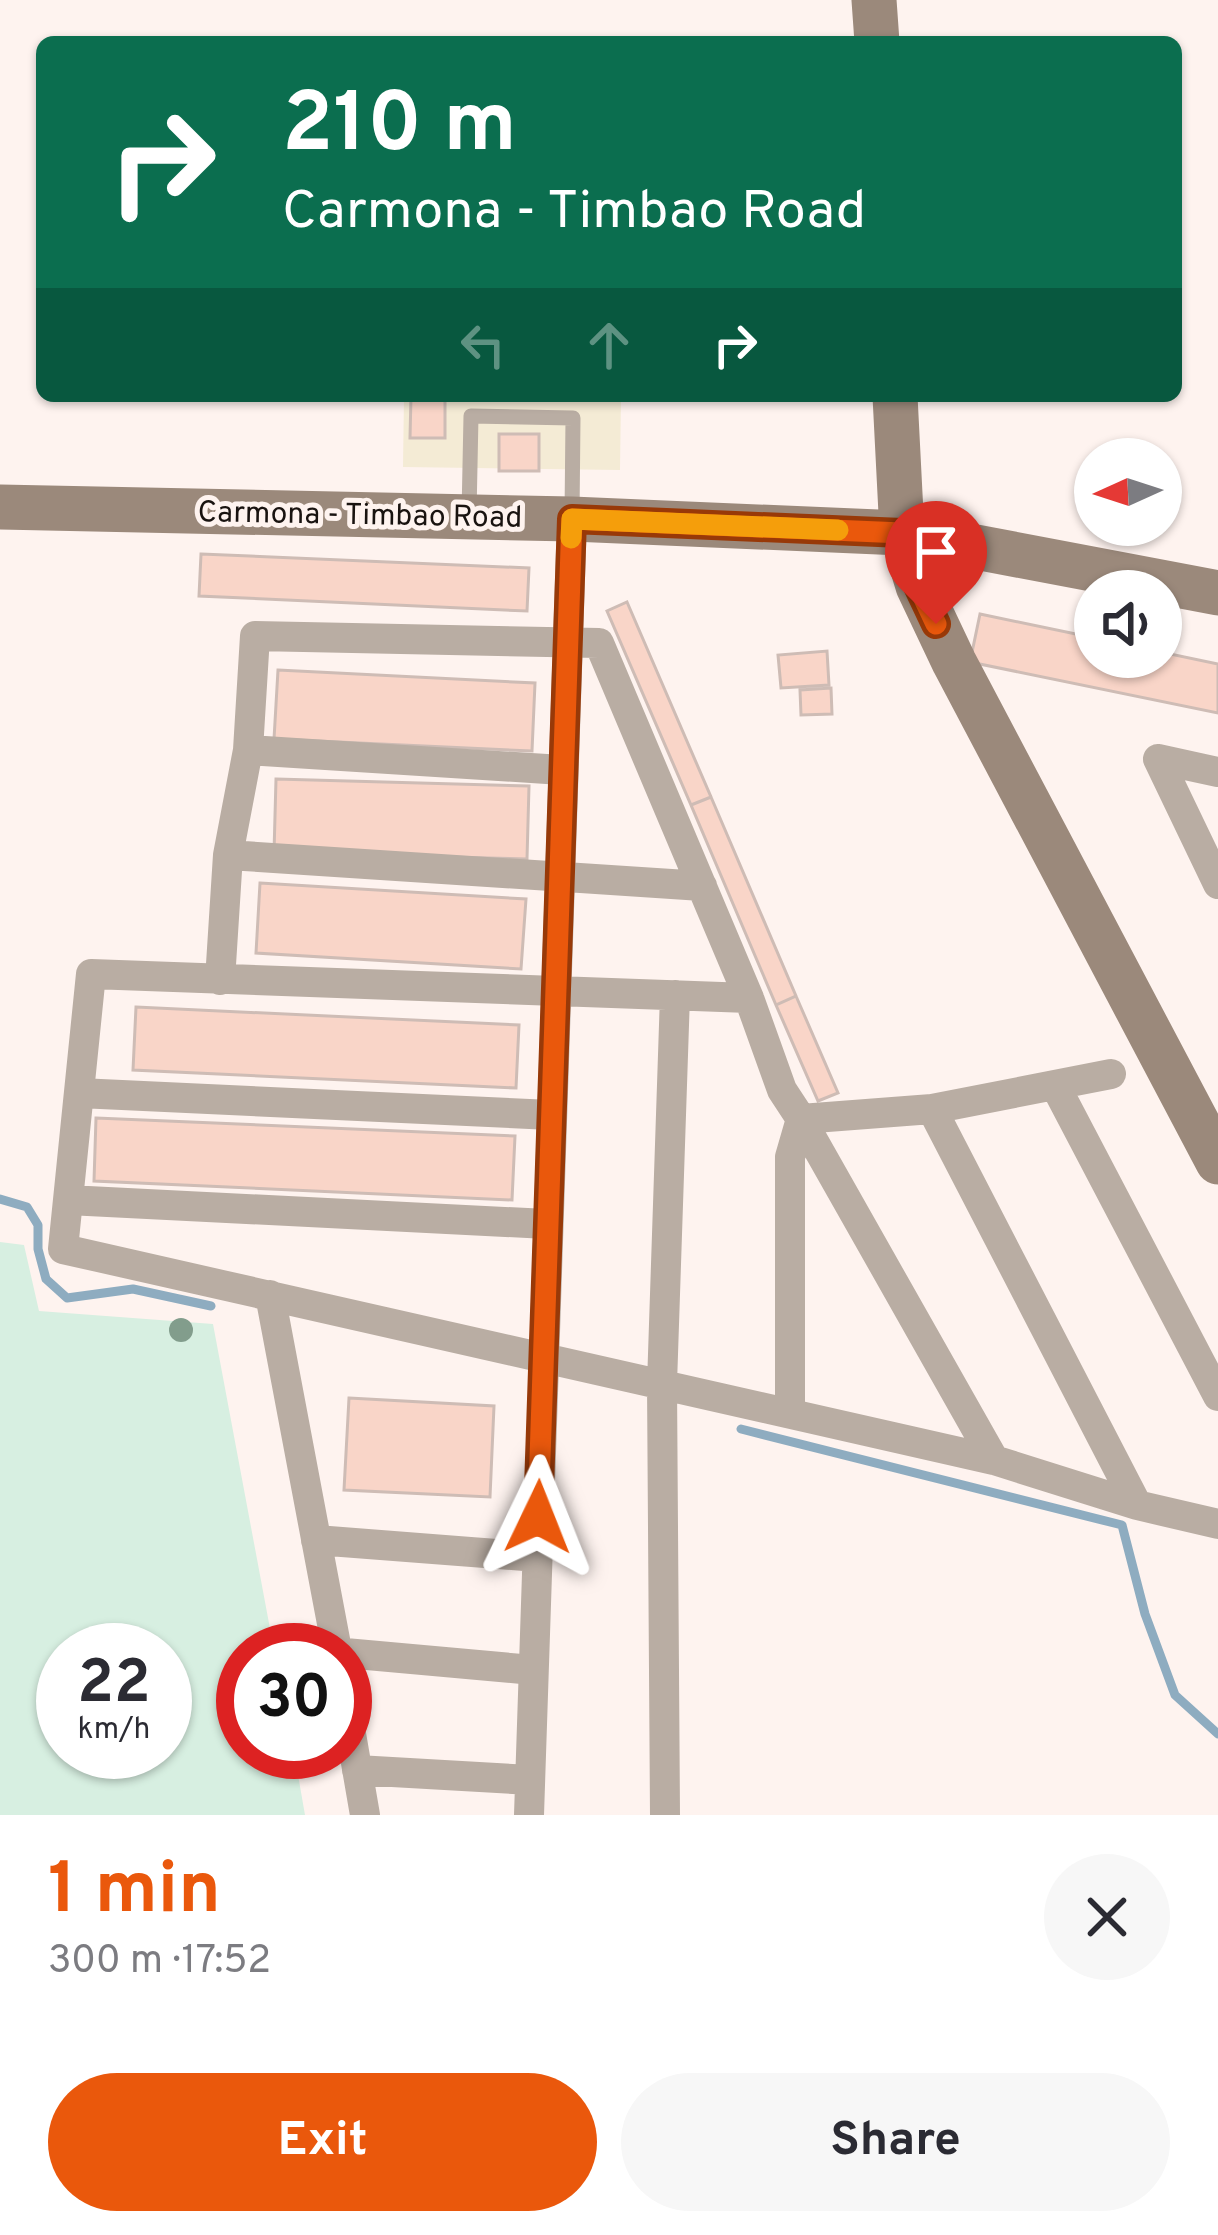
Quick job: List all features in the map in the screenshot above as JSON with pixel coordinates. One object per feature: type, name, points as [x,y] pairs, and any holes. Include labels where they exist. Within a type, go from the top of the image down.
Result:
[{"type":"main road","points":[[874,0],[877,36]]},
{"type":"main road","points":[[895,402],[902,533],[918,586],[1218,1162]]},
{"type":"main road","name":"Carmona - Timbao Road","points":[[2,500],[902,533],[1218,593]]},
{"type":"street","points":[[529,1815],[572,519]]},
{"type":"street","points":[[220,980],[228,855],[248,750],[255,636],[599,643],[749,998],[782,1090],[994,1460]]},
{"type":"street","points":[[248,750],[562,770]]},
{"type":"street","points":[[1218,772],[1158,759],[1218,884]]},
{"type":"street","points":[[228,855],[702,886]]},
{"type":"street","points":[[749,998],[92,974],[63,1249],[994,1460],[1137,1505],[1218,1524]]},
{"type":"street","points":[[665,1815],[662,1384],[675,995]]},
{"type":"street","points":[[801,1119],[932,1109],[1111,1074]]},
{"type":"street","points":[[1055,1085],[1218,1396]]},
{"type":"street","points":[[79,1093],[551,1115]]},
{"type":"street","points":[[932,1109],[1137,1505]]},
{"type":"street","points":[[790,1413],[790,1157],[801,1119]]},
{"type":"street","points":[[68,1200],[548,1224]]},
{"type":"street","points":[[270,1295],[335,1623]]},
{"type":"street","points":[[316,1540],[537,1557]]},
{"type":"street","points":[[372,1655],[533,1670]]},
{"type":"street","points":[[372,1771],[530,1780]]},
{"type":"street","points":[[358,1779],[364,1815]]},
{"type":"lane","points":[[469,517],[471,416],[573,418],[572,519]]},
{"type":"shaded area","points":[[404,402],[621,402],[620,470],[403,467]]},
{"type":"green space","points":[[0,1242],[24,1245],[39,1311],[213,1324],[269,1623],[216,1623],[216,1779],[299,1779],[305,1815],[0,1815]]},
{"type":"building","points":[[411,402],[445,402],[445,438],[410,438]]},
{"type":"building","points":[[499,434],[539,434],[539,471],[499,471]]},
{"type":"building","points":[[201,554],[529,568],[527,611],[199,596]]},
{"type":"building","points":[[627,602],[711,797],[691,805],[607,611]]},
{"type":"building","points":[[980,614],[1074,634],[1074,678],[1182,678],[1182,656],[1218,664],[1218,713],[970,662]]},
{"type":"building","points":[[827,651],[829,685],[781,688],[778,655]]},
{"type":"building","points":[[278,670],[535,683],[532,751],[274,739]]},
{"type":"building","points":[[831,688],[832,714],[801,715],[800,690]]},
{"type":"building","points":[[276,779],[529,786],[527,859],[274,853]]},
{"type":"building","points":[[711,797],[796,996],[776,1005],[691,805]]},
{"type":"building","points":[[260,883],[526,899],[521,969],[256,953]]},
{"type":"building","points":[[796,996],[838,1093],[818,1101],[776,1005]]},
{"type":"building","points":[[136,1007],[519,1025],[516,1088],[133,1070]]},
{"type":"building","points":[[96,1118],[515,1136],[512,1200],[94,1181]]},
{"type":"building","points":[[349,1398],[494,1406],[490,1497],[344,1490]]},
{"type":"waterway","points":[[0,1199],[27,1207],[38,1225],[46,1279],[67,1298],[133,1289],[211,1306]]},
{"type":"waterway","points":[[741,1429],[1122,1525],[1145,1614],[1175,1695],[1218,1734]]},
{"type":"slow traffic","points":[[571,538],[572,519],[838,530]]},
{"type":"route","points":[[538,1517],[572,519],[902,533],[936,624]]}]
